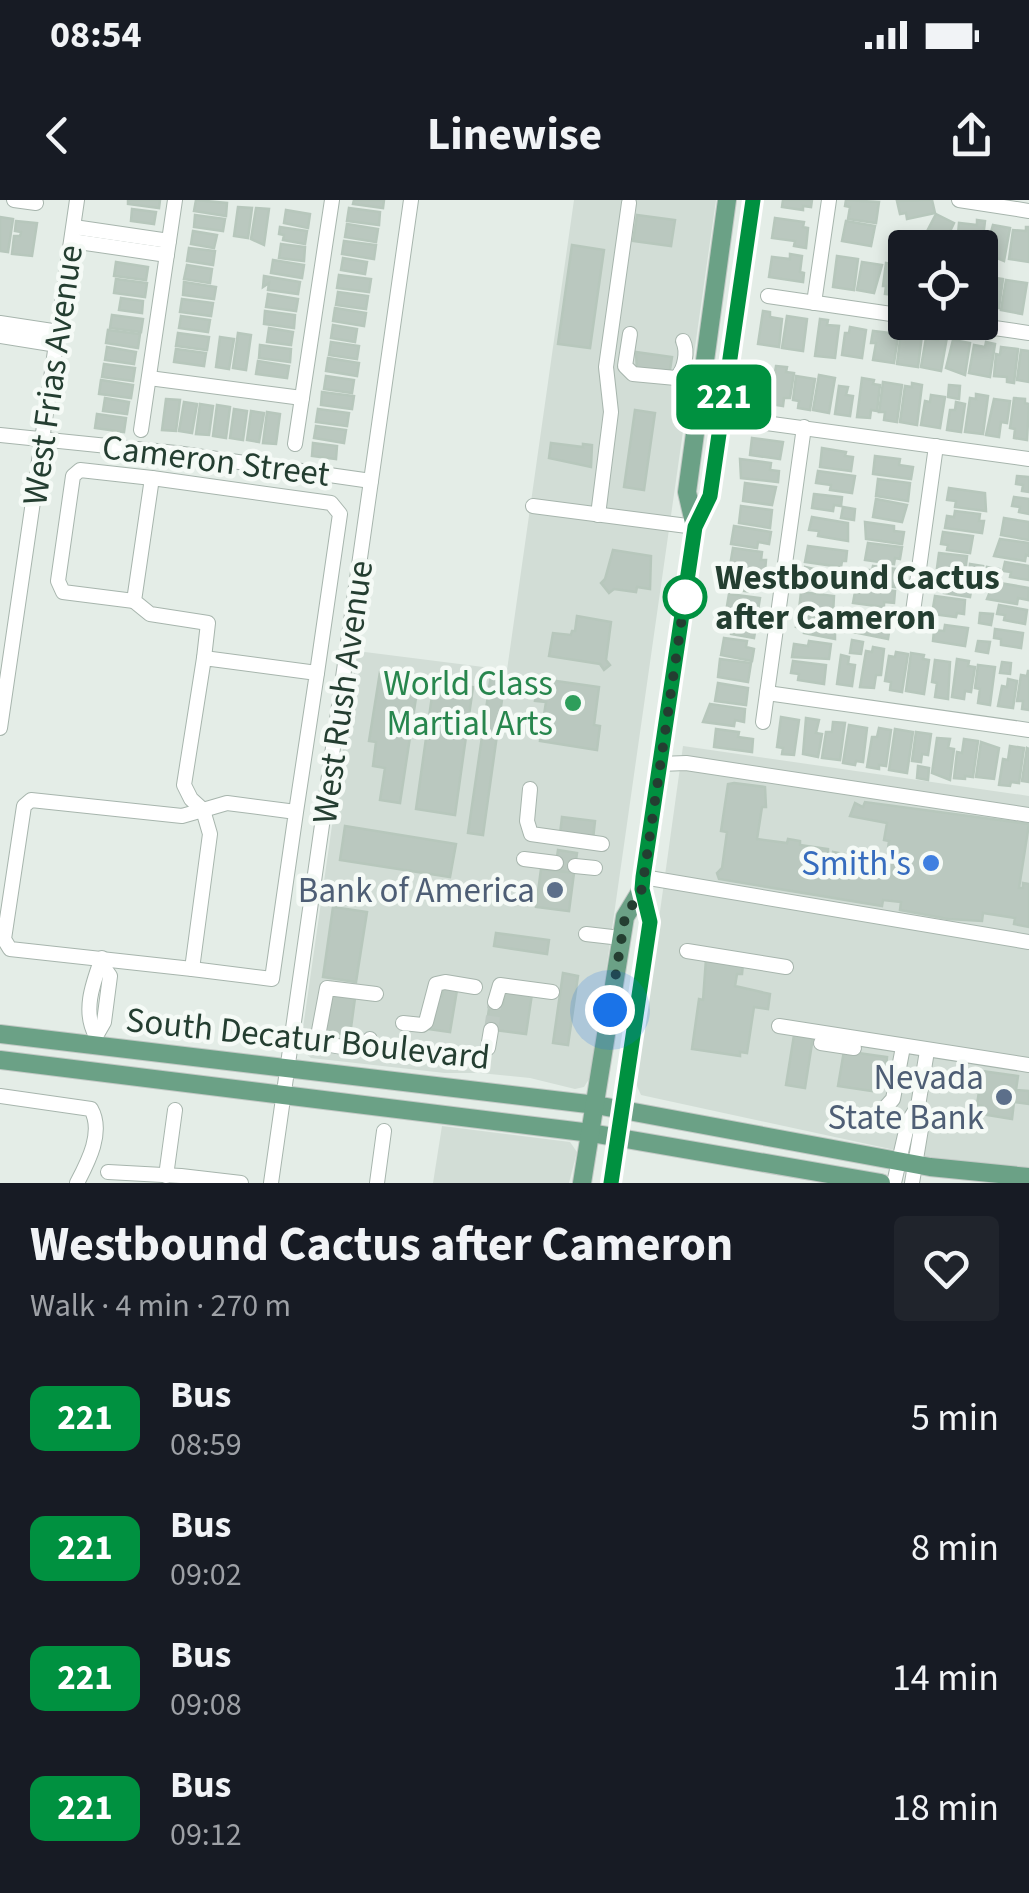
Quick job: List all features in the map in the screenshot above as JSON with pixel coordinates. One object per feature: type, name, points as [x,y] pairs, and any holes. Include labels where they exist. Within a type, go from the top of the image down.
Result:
[{"type":"main road","points":[[695,527],[687,492],[727,200]]},
{"type":"main road","points":[[611,1183],[605,1135],[621,938],[625,917],[642,883],[695,527],[710,496],[752,200]]},
{"type":"main road","points":[[582,1183],[605,1135],[650,922],[642,883]]},
{"type":"main road","name":"South Decatur Boulevard","points":[[0,1034],[95,1041],[288,1069],[461,1086],[609,1107],[909,1170],[1029,1177]]},
{"type":"main road","name":"South Decatur Boulevard","points":[[0,1060],[605,1135],[881,1183]]},
{"type":"street","points":[[14,200],[36,203]]},
{"type":"street","name":"West Frias Avenue","points":[[0,728],[78,200]]},
{"type":"street","points":[[142,430],[175,200]]},
{"type":"street","points":[[294,444],[330,200]]},
{"type":"street","name":"West Rush Avenue","points":[[272,1183],[411,200]]},
{"type":"street","points":[[814,303],[829,200]]},
{"type":"street","points":[[959,200],[1029,210]]},
{"type":"street","points":[[598,515],[611,412],[606,368],[628,203]]},
{"type":"street","points":[[73,234],[168,248]]},
{"type":"street","points":[[768,296],[888,314]]},
{"type":"street","points":[[0,323],[58,338]]},
{"type":"street","points":[[998,329],[1029,333]]},
{"type":"street","points":[[630,334],[625,366],[633,374],[676,378],[682,370],[686,349],[683,342]]},
{"type":"street","points":[[0,336],[58,338]]},
{"type":"street","points":[[149,378],[302,398]]},
{"type":"street","points":[[750,421],[1029,459]]},
{"type":"street","points":[[763,722],[804,427]]},
{"type":"street","name":"Cameron Street","points":[[0,436],[371,480]]},
{"type":"street","points":[[912,619],[936,446]]},
{"type":"street","points":[[192,969],[210,834],[203,810],[190,800],[184,785],[208,624],[150,614],[134,601],[63,592],[58,581],[65,528],[73,476],[80,470],[332,504],[340,514],[272,979],[102,961],[6,946],[24,806],[32,800],[182,816],[203,810],[227,803],[296,812]]},
{"type":"street","points":[[134,601],[152,478]]},
{"type":"street","points":[[533,506],[695,527]]},
{"type":"street","points":[[204,658],[316,673]]},
{"type":"street","points":[[767,694],[1029,730]]},
{"type":"street","points":[[660,764],[686,764],[1029,816]]},
{"type":"street","points":[[530,789],[526,821],[531,834],[602,844]]},
{"type":"street","points":[[524,859],[556,863]]},
{"type":"street","points":[[575,866],[595,868]]},
{"type":"street","points":[[642,883],[1029,942]]},
{"type":"street","points":[[586,934],[621,938]]},
{"type":"street","points":[[688,951],[786,967]]},
{"type":"street","points":[[95,1041],[104,1022],[110,976],[102,961]]},
{"type":"street","points":[[404,1024],[426,1022],[436,984],[476,987]]},
{"type":"street","points":[[495,1002],[500,985],[552,992]]},
{"type":"street","points":[[370,1038],[362,1047],[352,1048],[324,1044],[318,1036],[327,988],[376,994]]},
{"type":"street","points":[[779,1026],[1029,1065]]},
{"type":"street","points":[[488,1048],[491,1030]]},
{"type":"street","points":[[820,1044],[888,1052],[898,1063]]},
{"type":"street","points":[[883,1110],[892,1099],[903,1047]]},
{"type":"street","points":[[894,1183],[909,1170],[908,1122],[918,1106],[926,1051]]},
{"type":"street","points":[[0,1096],[86,1106],[94,1113],[91,1152],[77,1183]]},
{"type":"street","points":[[166,1176],[175,1110]]},
{"type":"street","points":[[376,1183],[384,1132]]},
{"type":"street","points":[[108,1172],[241,1183]]},
{"type":"shaded area","points":[[574,200],[716,200],[591,1076],[584,1087],[575,1089],[530,1078],[311,1058],[302,1050],[301,1042],[357,651],[507,670]]},
{"type":"shaded area","points":[[683,746],[1029,796],[1029,1168],[932,1158],[641,1095],[636,1084]]},
{"type":"shaded area","points":[[442,1126],[570,1142],[577,1152],[569,1183],[433,1183]]},
{"type":"building","points":[[128,200],[160,200],[159,208],[128,204]]},
{"type":"building","points":[[196,200],[227,203],[226,216],[194,211]]},
{"type":"building","points":[[354,200],[384,200],[383,208],[353,204]]},
{"type":"building","points":[[783,200],[812,200],[811,207],[803,206],[803,210],[782,207]]},
{"type":"building","points":[[846,200],[879,202],[876,223],[848,219],[850,207],[845,206]]},
{"type":"building","points":[[932,200],[935,213],[907,219],[906,213],[900,214],[897,201]]},
{"type":"building","points":[[238,207],[252,208],[248,238],[234,236]]},
{"type":"building","points":[[256,208],[269,209],[264,245],[251,239]]},
{"type":"building","points":[[349,208],[380,212],[379,225],[347,221]]},
{"type":"building","points":[[132,209],[156,212],[154,224],[131,221]]},
{"type":"building","points":[[286,210],[310,214],[308,228],[284,223]]},
{"type":"building","points":[[936,214],[954,223],[951,230],[928,230]]},
{"type":"building","points":[[195,215],[225,219],[223,231],[194,227]]},
{"type":"building","points":[[637,215],[675,220],[671,246],[633,241]]},
{"type":"building","points":[[0,217],[13,219],[8,252],[0,251]]},
{"type":"building","points":[[775,218],[804,222],[803,227],[808,228],[806,248],[794,246],[795,241],[772,238]]},
{"type":"building","points":[[977,220],[985,221],[984,230],[958,230],[959,223],[977,225]]},
{"type":"building","points":[[16,221],[37,223],[32,256],[12,254],[14,236],[21,232],[15,231]]},
{"type":"building","points":[[846,221],[875,226],[871,246],[842,241]]},
{"type":"building","points":[[347,224],[378,229],[376,242],[345,237]]},
{"type":"building","points":[[993,225],[1010,228],[1004,261],[998,258],[998,230],[992,230]]},
{"type":"building","points":[[280,227],[307,231],[305,244],[283,240]]},
{"type":"building","points":[[1026,227],[1029,262],[1009,259],[1013,230],[1026,231]]},
{"type":"building","points":[[193,231],[217,235],[214,248],[191,244]]},
{"type":"building","points":[[344,241],[376,245],[374,259],[342,254]]},
{"type":"building","points":[[281,244],[305,247],[304,261],[279,258]]},
{"type":"building","points":[[572,245],[604,250],[590,348],[558,344]]},
{"type":"building","points":[[189,248],[215,251],[213,265],[187,261]]},
{"type":"building","points":[[790,254],[802,256],[803,282],[769,277],[772,257],[790,259]]},
{"type":"building","points":[[837,256],[858,259],[854,290],[833,287]]},
{"type":"building","points":[[343,258],[367,262],[365,274],[341,270]]},
{"type":"building","points":[[273,260],[304,265],[302,278],[271,273]]},
{"type":"building","points":[[116,262],[148,267],[146,280],[114,276]]},
{"type":"building","points":[[862,262],[882,265],[874,293],[857,290]]},
{"type":"building","points":[[886,263],[888,263],[888,294],[883,286]]},
{"type":"building","points":[[187,265],[212,269],[210,283],[184,279]]},
{"type":"building","points":[[339,275],[371,279],[369,292],[337,288]]},
{"type":"building","points":[[264,276],[300,282],[298,294],[268,290],[269,283],[263,287]]},
{"type":"building","points":[[998,278],[1003,279],[998,308]]},
{"type":"building","points":[[116,279],[147,283],[145,297],[114,293]]},
{"type":"building","points":[[1006,280],[1027,283],[1022,314],[1001,310]]},
{"type":"building","points":[[184,282],[216,287],[214,299],[183,295]]},
{"type":"building","points":[[338,292],[368,296],[366,309],[336,305]]},
{"type":"building","points":[[268,294],[298,299],[296,311],[266,307]]},
{"type":"building","points":[[121,298],[143,301],[142,313],[119,310]]},
{"type":"building","points":[[182,299],[213,303],[211,316],[180,312]]},
{"type":"building","points":[[335,308],[366,313],[364,326],[333,321]]},
{"type":"building","points":[[265,311],[295,315],[294,328],[264,324]]},
{"type":"building","points":[[763,311],[782,319],[779,347],[758,344]]},
{"type":"building","points":[[112,315],[143,319],[141,332],[110,328]]},
{"type":"building","points":[[181,316],[210,320],[208,332],[179,328]]},
{"type":"building","points":[[787,316],[807,319],[803,351],[782,348]]},
{"type":"building","points":[[820,319],[828,320],[827,325],[839,326],[835,358],[815,356]]},
{"type":"building","points":[[333,325],[357,329],[355,342],[331,338]]},
{"type":"building","points":[[850,327],[866,330],[862,358],[842,355],[845,333],[849,333]]},
{"type":"building","points":[[269,328],[293,332],[291,345],[267,342]]},
{"type":"building","points":[[108,330],[140,334],[138,348],[106,343]]},
{"type":"building","points":[[873,331],[888,333],[888,340],[897,340],[894,363],[873,360]]},
{"type":"building","points":[[178,333],[209,337],[207,350],[176,346]]},
{"type":"building","points":[[238,333],[251,335],[246,370],[233,368]]},
{"type":"building","points":[[220,337],[234,339],[229,369],[216,367]]},
{"type":"building","points":[[900,340],[921,340],[918,367],[897,364]]},
{"type":"building","points":[[926,340],[946,340],[941,371],[921,367]]},
{"type":"building","points":[[953,340],[970,343],[965,375],[946,368]]},
{"type":"building","points":[[331,342],[359,346],[357,359],[329,355]]},
{"type":"building","points":[[986,342],[995,344],[990,377],[969,373],[974,345],[985,347]]},
{"type":"building","points":[[260,345],[291,349],[290,362],[259,358]]},
{"type":"building","points":[[107,347],[136,352],[134,364],[105,360]]},
{"type":"building","points":[[1001,347],[1018,349],[1014,383],[1007,382],[1007,377],[994,376],[996,354],[1000,355]]},
{"type":"building","points":[[176,349],[206,353],[204,366],[174,362]]},
{"type":"building","points":[[1021,350],[1029,351],[1029,382],[1017,380]]},
{"type":"building","points":[[636,352],[672,357],[669,376],[637,372]]},
{"type":"building","points":[[328,358],[359,363],[357,376],[326,371]]},
{"type":"building","points":[[258,361],[289,366],[287,378],[256,374]]},
{"type":"building","points":[[104,364],[135,368],[133,381],[102,377]]},
{"type":"building","points":[[751,366],[770,369],[765,403],[751,402]]},
{"type":"building","points":[[776,366],[787,367],[786,372],[794,373],[790,398],[784,398],[783,406],[770,404]]},
{"type":"building","points":[[819,375],[835,378],[829,413],[813,410]]},
{"type":"building","points":[[326,376],[354,380],[352,393],[324,389]]},
{"type":"building","points":[[796,376],[815,379],[810,410],[798,408],[799,401],[793,400]]},
{"type":"building","points":[[862,378],[880,385],[877,411],[871,410],[870,418],[857,417]]},
{"type":"building","points":[[101,380],[133,385],[131,398],[99,394]]},
{"type":"building","points":[[883,382],[902,385],[897,422],[884,420],[885,412],[879,412]]},
{"type":"building","points":[[912,383],[922,385],[917,425],[900,422],[905,386],[912,387]]},
{"type":"building","points":[[949,385],[960,386],[959,399],[948,397]]},
{"type":"building","points":[[839,386],[848,387],[846,395],[853,396],[850,416],[835,414]]},
{"type":"building","points":[[322,392],[354,396],[352,409],[321,405]]},
{"type":"building","points":[[976,394],[988,396],[983,434],[965,432],[970,398],[976,399]]},
{"type":"building","points":[[931,395],[945,397],[940,428],[921,425],[925,401],[930,402]]},
{"type":"building","points":[[105,398],[129,402],[127,414],[103,411]]},
{"type":"building","points":[[1014,398],[1025,399],[1029,404],[1027,440],[1014,438],[1015,429],[1010,428]]},
{"type":"building","points":[[166,399],[180,400],[176,431],[162,430]]},
{"type":"building","points":[[994,399],[1010,401],[1007,423],[1001,422],[999,437],[986,435]]},
{"type":"building","points":[[184,402],[197,404],[192,433],[179,431]]},
{"type":"building","points":[[956,402],[965,404],[961,432],[947,430],[950,410],[955,410]]},
{"type":"building","points":[[200,404],[213,406],[209,435],[196,434]]},
{"type":"building","points":[[217,405],[230,407],[226,438],[213,436]]},
{"type":"building","points":[[234,409],[247,411],[243,440],[230,438]]},
{"type":"building","points":[[318,409],[349,413],[347,426],[316,422]]},
{"type":"building","points":[[635,410],[655,413],[644,490],[624,487]]},
{"type":"building","points":[[251,411],[264,413],[259,442],[247,440]]},
{"type":"building","points":[[267,412],[280,414],[276,444],[263,443]]},
{"type":"building","points":[[97,414],[126,418],[124,432],[95,428]]},
{"type":"building","points":[[316,426],[346,430],[344,443],[314,438]]},
{"type":"building","points":[[752,438],[783,442],[780,459],[750,455]]},
{"type":"building","points":[[313,443],[337,446],[336,459],[312,456]]},
{"type":"building","points":[[551,443],[592,445],[591,467],[549,458]]},
{"type":"building","points":[[822,448],[853,457],[851,471],[820,467]]},
{"type":"building","points":[[875,456],[900,459],[899,465],[913,467],[911,479],[873,474]]},
{"type":"building","points":[[740,459],[771,463],[770,470],[779,471],[778,482],[741,478]]},
{"type":"building","points":[[818,471],[855,476],[852,493],[816,483]]},
{"type":"building","points":[[1017,476],[1029,477],[1029,492],[1016,484]]},
{"type":"building","points":[[878,479],[910,483],[908,501],[876,496]]},
{"type":"building","points":[[745,483],[776,487],[772,505],[743,501]]},
{"type":"building","points":[[949,488],[985,493],[986,511],[955,507],[956,501],[947,500]]},
{"type":"building","points":[[814,494],[842,497],[841,506],[834,505],[833,511],[812,508]]},
{"type":"building","points":[[1014,497],[1029,499],[1029,514],[1012,506]]},
{"type":"building","points":[[876,499],[907,505],[902,522],[873,517]]},
{"type":"building","points":[[741,506],[772,510],[770,528],[739,523]]},
{"type":"building","points":[[843,507],[855,509],[854,520],[841,518]]},
{"type":"building","points":[[955,511],[980,514],[979,521],[984,521],[982,533],[945,528],[947,516],[954,517]]},
{"type":"building","points":[[812,517],[848,523],[848,541],[818,536],[819,531],[809,530]]},
{"type":"building","points":[[1004,518],[1029,522],[1029,540],[1001,535]]},
{"type":"building","points":[[865,522],[894,526],[894,531],[904,532],[902,544],[866,539]]},
{"type":"building","points":[[734,526],[771,532],[769,544],[758,542],[757,548],[731,544]]},
{"type":"building","points":[[943,532],[973,536],[970,553],[947,550],[948,545],[941,544]]},
{"type":"building","points":[[1000,539],[1029,543],[1029,556],[1025,561],[994,556]]},
{"type":"building","points":[[868,543],[902,547],[900,559],[895,558],[894,564],[865,560]]},
{"type":"building","points":[[808,546],[847,551],[846,561],[842,561],[841,567],[805,562]]},
{"type":"building","points":[[733,548],[762,552],[765,571],[730,566]]},
{"type":"building","points":[[613,550],[651,556],[650,589],[614,589],[609,593],[601,583]]},
{"type":"building","points":[[939,553],[967,556],[966,565],[959,564],[958,570],[937,568]]},
{"type":"building","points":[[1005,562],[1029,566],[1029,580],[1010,577],[1011,572],[1003,571]]},
{"type":"building","points":[[970,564],[983,566],[981,577],[969,575]]},
{"type":"building","points":[[873,566],[897,569],[895,587],[864,583],[865,570],[872,570]]},
{"type":"building","points":[[805,567],[841,575],[839,590],[803,580]]},
{"type":"building","points":[[987,567],[999,569],[997,579],[985,577]]},
{"type":"building","points":[[728,569],[765,574],[763,587],[754,585],[753,592],[722,588]]},
{"type":"building","points":[[937,574],[973,580],[970,597],[944,593],[945,588],[935,586]]},
{"type":"building","points":[[994,582],[1029,588],[1028,600],[1018,598],[1017,604],[987,599]]},
{"type":"building","points":[[860,586],[895,591],[894,603],[884,602],[884,607],[853,603]]},
{"type":"building","points":[[801,592],[834,596],[833,614],[799,610]]},
{"type":"building","points":[[729,594],[760,598],[757,616],[726,612]]},
{"type":"building","points":[[935,596],[965,600],[964,614],[932,614]]},
{"type":"building","points":[[999,605],[1027,610],[1025,624],[1004,620],[1005,615],[997,614]]},
{"type":"building","points":[[980,613],[993,614],[991,625],[979,623]]},
{"type":"building","points":[[798,614],[835,620],[835,639],[804,633],[805,628],[796,627]]},
{"type":"building","points":[[727,615],[757,621],[754,638],[724,629]]},
{"type":"building","points":[[856,615],[882,620],[881,625],[890,626],[888,639],[853,632]]},
{"type":"building","points":[[577,616],[611,622],[606,660],[610,665],[604,670],[600,664],[549,656],[553,633],[571,635]]},
{"type":"building","points":[[945,625],[968,628],[965,646],[933,641],[934,630],[944,631]]},
{"type":"building","points":[[995,629],[1023,633],[1021,648],[1001,645],[1001,639],[994,638]]},
{"type":"building","points":[[724,638],[747,641],[746,647],[754,649],[752,661],[721,655]]},
{"type":"building","points":[[852,640],[863,642],[861,654],[850,653]]},
{"type":"building","points":[[809,641],[831,644],[829,659],[792,657],[794,644],[808,646]]},
{"type":"building","points":[[978,641],[990,642],[988,653],[976,651]]},
{"type":"building","points":[[873,647],[884,649],[881,675],[876,675],[874,688],[860,687],[866,651],[872,652]]},
{"type":"building","points":[[896,652],[908,654],[902,692],[890,690],[891,682],[885,681],[889,656],[895,657]]},
{"type":"building","points":[[911,653],[929,660],[924,694],[906,691]]},
{"type":"building","points":[[841,655],[849,657],[848,664],[855,665],[852,686],[837,684]]},
{"type":"building","points":[[720,659],[751,663],[748,682],[718,677]]},
{"type":"building","points":[[957,659],[969,661],[968,666],[975,667],[971,692],[965,691],[964,699],[952,697]]},
{"type":"building","points":[[935,660],[950,662],[948,699],[935,697]]},
{"type":"building","points":[[793,661],[826,665],[824,684],[798,680],[799,674],[791,673]]},
{"type":"building","points":[[1002,662],[1011,663],[1010,674],[1000,673]]},
{"type":"building","points":[[978,665],[995,667],[990,705],[978,703]]},
{"type":"building","points":[[1028,671],[1029,710],[1022,709],[1023,701],[1017,701],[1021,675],[1027,676]]},
{"type":"building","points":[[380,672],[419,678],[400,803],[380,800],[385,768],[373,766],[376,742],[369,741]]},
{"type":"building","points":[[491,675],[505,678],[483,835],[468,833]]},
{"type":"building","points":[[1008,679],[1017,681],[1013,708],[998,706],[1002,686],[1007,687]]},
{"type":"building","points":[[549,680],[599,687],[594,725],[600,726],[597,750],[540,741],[546,702],[535,701],[537,689],[547,691]]},
{"type":"building","points":[[434,682],[473,687],[455,815],[416,809]]},
{"type":"building","points":[[718,683],[748,688],[746,705],[715,701]]},
{"type":"building","points":[[710,704],[745,709],[744,722],[735,720],[734,726],[703,722]]},
{"type":"building","points":[[781,717],[799,720],[794,755],[782,754],[783,748],[777,747]]},
{"type":"building","points":[[806,718],[819,720],[816,733],[822,734],[818,757],[803,754]]},
{"type":"building","points":[[833,722],[845,723],[840,760],[822,758],[826,732],[832,732]]},
{"type":"building","points":[[849,725],[867,728],[863,762],[856,761],[855,765],[843,763]]},
{"type":"building","points":[[879,728],[891,730],[886,766],[879,765],[879,769],[867,767],[872,737],[877,737]]},
{"type":"building","points":[[716,729],[739,732],[738,737],[753,739],[752,752],[714,747]]},
{"type":"building","points":[[895,729],[913,732],[907,773],[889,770]]},
{"type":"building","points":[[916,732],[931,734],[928,755],[922,754],[921,762],[912,761]]},
{"type":"building","points":[[937,738],[950,739],[948,748],[954,749],[950,780],[932,773]]},
{"type":"building","points":[[964,739],[978,741],[973,777],[954,778],[957,752],[962,753]]},
{"type":"building","points":[[981,742],[999,748],[994,779],[976,777]]},
{"type":"building","points":[[1010,746],[1024,748],[1019,783],[999,785],[1003,759],[1008,760]]},
{"type":"building","points":[[1029,749],[1029,782],[1022,781]]},
{"type":"building","points":[[918,766],[929,768],[928,780],[917,778]]},
{"type":"building","points":[[728,784],[765,787],[766,807],[762,807],[757,839],[800,841],[800,845],[828,849],[828,856],[832,857],[833,852],[844,854],[843,858],[886,864],[887,823],[850,816],[855,803],[863,807],[865,802],[1029,824],[1019,888],[1023,888],[1023,883],[1029,884],[1029,927],[1014,924],[1015,918],[983,913],[982,921],[948,919],[900,910],[901,902],[883,900],[882,906],[719,879],[727,832],[721,831]]},
{"type":"building","points":[[562,817],[595,821],[593,839],[560,834]]},
{"type":"building","points":[[345,826],[456,844],[450,877],[340,860]]},
{"type":"building","points":[[558,850],[577,853],[574,873],[555,871]]},
{"type":"building","name":"Bank of America","points":[[541,869],[574,873],[569,911],[536,907]]},
{"type":"building","points":[[333,907],[367,912],[356,982],[323,977]]},
{"type":"building","points":[[496,933],[549,940],[547,954],[494,946]]},
{"type":"building","points":[[706,959],[743,964],[735,986],[770,994],[768,1009],[754,1007],[747,1053],[740,1052],[740,1056],[692,1049],[699,999],[703,1000]]},
{"type":"building","points":[[563,973],[578,976],[568,1045],[553,1043]]},
{"type":"building","points":[[443,988],[457,990],[450,1032],[428,1029],[434,995],[442,996]]},
{"type":"building","points":[[505,989],[532,994],[526,1034],[486,1029],[490,1002],[503,1004]]},
{"type":"building","points":[[327,994],[355,998],[350,1035],[336,1033],[336,1040],[320,1038]]},
{"type":"building","points":[[794,1035],[813,1037],[805,1088],[786,1085]]},
{"type":"building","points":[[844,1051],[887,1057],[886,1067],[891,1068],[889,1086],[873,1083],[872,1091],[838,1086]]},
{"type":"building","name":"Nevada State Bank","points":[[982,1071],[1018,1076],[1016,1090],[1029,1091],[1029,1104],[1014,1102],[1012,1119],[981,1114],[982,1106],[977,1105]]},
{"type":"tunnel","points":[[491,1030],[495,1002]]},
{"type":"bus line","name":"221","points":[[611,1183],[650,922],[643,877],[695,527],[710,496],[753,200]]},
{"type":"place","name":"Westbound Cactus after Cameron","points":[[685,597]]},
{"type":"place","name":"World Class Martial Arts","points":[[573,703]]},
{"type":"place","name":"Smith's","points":[[931,863]]},
{"type":"place","name":"Bank of America","points":[[555,890]]},
{"type":"place","name":"Nevada State Bank","points":[[1004,1097]]},
{"type":"route","points":[[610,1010],[625,917],[642,889],[686,590],[685,597]]}]
